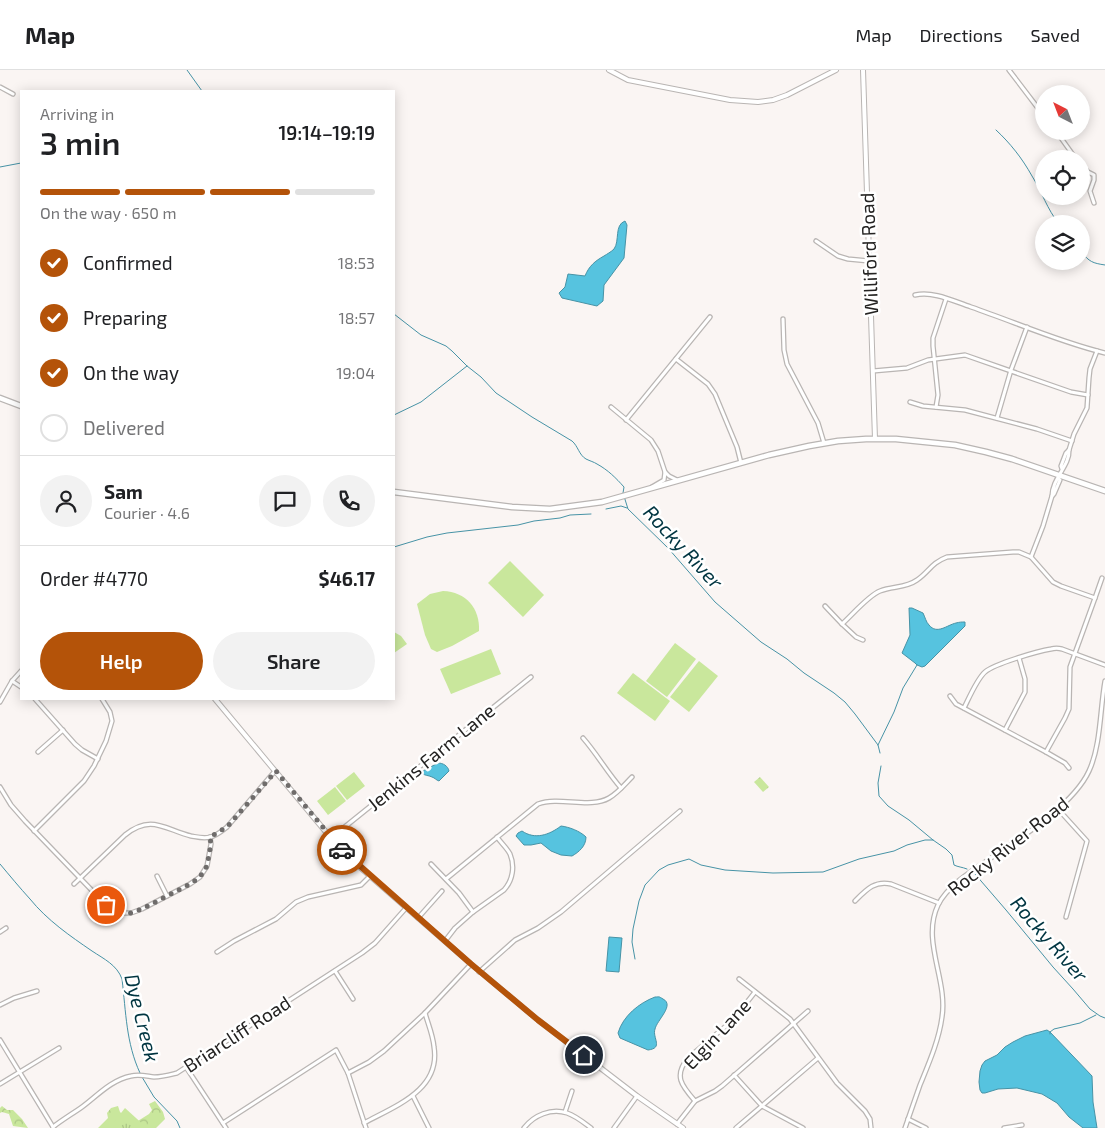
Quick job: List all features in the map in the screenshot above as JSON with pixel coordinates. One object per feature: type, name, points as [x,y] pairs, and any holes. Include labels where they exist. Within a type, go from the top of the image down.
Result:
[{"type":"main road","points":[[0,398],[20,406]]},
{"type":"main road","points":[[395,492],[512,507],[550,509],[602,502],[776,453],[824,443],[875,439],[896,439],[963,447],[986,452],[1105,491]]},
{"type":"street","points":[[609,70],[628,80],[730,100],[758,102],[773,100],[787,95],[836,70]]},
{"type":"street","name":"Williford Road","points":[[863,70],[875,439]]},
{"type":"street","points":[[1009,70],[1035,104]]},
{"type":"street","points":[[0,87],[13,94]]},
{"type":"street","points":[[1090,173],[1094,176],[1090,191],[1094,203]]},
{"type":"street","points":[[816,241],[838,256],[869,261]]},
{"type":"street","points":[[915,295],[923,293],[946,299],[1027,326],[1060,340],[1105,353]]},
{"type":"street","points":[[936,407],[938,395],[932,346],[946,299]]},
{"type":"street","points":[[626,420],[710,317]]},
{"type":"street","points":[[783,319],[784,350],[787,364],[818,423],[824,443]]},
{"type":"street","points":[[997,418],[1011,370],[1027,326]]},
{"type":"street","points":[[1031,557],[1043,526],[1056,480],[1064,467],[1074,434],[1087,408],[1090,369],[1097,351]]},
{"type":"street","points":[[873,370],[907,368],[928,360],[965,355],[1071,392],[1088,394]]},
{"type":"street","points":[[676,359],[708,384],[715,394],[737,447],[741,463]]},
{"type":"street","points":[[910,402],[923,406],[965,410],[1038,429],[1072,441]]},
{"type":"street","points":[[611,407],[651,440],[658,450],[665,472],[664,480],[651,488]]},
{"type":"street","points":[[665,472],[680,481]]},
{"type":"street","points":[[842,624],[874,594],[915,582],[939,560],[947,557],[1019,552],[1031,557],[1052,582],[1095,598]]},
{"type":"street","points":[[1046,752],[1069,709],[1070,667],[1102,578]]},
{"type":"street","points":[[825,606],[856,637],[863,640]]},
{"type":"street","points":[[964,708],[985,672],[995,666],[1019,658],[1056,648],[1105,665]]},
{"type":"street","points":[[1005,730],[1025,692],[1025,679],[1019,658]]},
{"type":"street","points":[[0,702],[12,681],[20,672]]},
{"type":"street","name":"Jenkins Farm Lane","points":[[331,838],[531,677]]},
{"type":"street","points":[[12,681],[20,686]]},
{"type":"street","name":"Rocky River Road","points":[[905,1128],[931,1057],[943,1016],[932,928],[939,903],[945,894],[960,880],[1018,841],[1072,796],[1090,770],[1098,735],[1105,682]]},
{"type":"street","points":[[950,696],[956,704],[1046,752],[1069,768]]},
{"type":"street","points":[[36,700],[82,750],[98,759]]},
{"type":"street","points":[[34,831],[84,781],[98,759],[112,721],[110,712],[103,700]]},
{"type":"street","points":[[216,700],[347,856],[479,972],[538,1020],[637,1096],[683,1128]]},
{"type":"street","points":[[38,752],[63,730]]},
{"type":"street","points":[[583,738],[621,788]]},
{"type":"street","points":[[74,884],[132,830],[141,825],[159,825],[198,838],[210,837],[227,827],[276,771]]},
{"type":"street","points":[[446,879],[538,804],[555,801],[597,802],[610,798],[632,777]]},
{"type":"street","points":[[0,787],[11,805],[34,831],[110,909],[120,913],[136,911],[200,877],[209,855],[210,837]]},
{"type":"street","points":[[1058,809],[1087,841],[1066,917]]},
{"type":"street","points":[[479,972],[515,940],[538,928],[561,912],[680,810]]},
{"type":"street","points":[[445,941],[455,928],[473,912],[504,890],[512,878],[513,870],[509,853],[497,837]]},
{"type":"street","points":[[432,864],[459,893],[473,912]]},
{"type":"street","points":[[157,876],[167,896]]},
{"type":"street","points":[[216,952],[276,919],[296,902],[360,885],[371,876]]},
{"type":"street","points":[[855,901],[876,883],[884,882],[939,903]]},
{"type":"street","points":[[418,918],[442,891]]},
{"type":"street","name":"Briarcliff Road","points":[[53,1127],[120,1079],[132,1075],[166,1076],[186,1067],[362,953],[406,908]]},
{"type":"street","points":[[0,932],[6,928]]},
{"type":"street","points":[[348,1073],[369,1062],[384,1051],[425,1013],[471,964]]},
{"type":"street","points":[[335,971],[353,998]]},
{"type":"street","points":[[739,979],[782,1012],[793,1023],[837,1083],[865,1110],[870,1118],[871,1128]]},
{"type":"street","points":[[0,1005],[14,998],[37,991]]},
{"type":"street","name":"Elgin Lane","points":[[695,1101],[681,1084],[680,1070],[683,1064],[733,1020],[755,992]]},
{"type":"street","points":[[677,1124],[695,1101],[716,1091],[808,1010]]},
{"type":"street","points":[[364,1123],[413,1096],[429,1079],[435,1057],[425,1013]]},
{"type":"street","points":[[0,1040],[53,1127]]},
{"type":"street","points":[[0,1084],[59,1048]]},
{"type":"street","points":[[223,1123],[336,1050],[348,1073],[366,1128]]},
{"type":"street","points":[[736,1128],[818,1058]]},
{"type":"street","points":[[186,1067],[226,1128]]},
{"type":"street","points":[[734,1075],[762,1106],[803,1128]]},
{"type":"street","points":[[566,1112],[572,1091]]},
{"type":"street","points":[[413,1096],[429,1128]]},
{"type":"street","points":[[614,1128],[637,1096]]},
{"type":"street","points":[[524,1128],[532,1119],[548,1112],[557,1111],[566,1112],[591,1128]]},
{"type":"street","points":[[908,1119],[926,1128]]},
{"type":"street","points":[[1004,1128],[1022,1125]]},
{"type":"green space","points":[[510,561],[544,595],[523,617],[488,583]]},
{"type":"green space","points":[[443,591],[458,594],[470,603],[477,615],[479,631],[437,652],[431,649],[425,635],[417,604],[430,594]]},
{"type":"green space","points":[[395,633],[401,636],[407,644],[395,652]]},
{"type":"green space","points":[[675,643],[696,659],[667,697],[646,681]]},
{"type":"green space","points":[[491,649],[501,674],[451,694],[440,669]]},
{"type":"green space","points":[[699,661],[718,676],[689,712],[670,697]]},
{"type":"green space","points":[[633,673],[670,701],[655,721],[617,693]]},
{"type":"green space","points":[[354,772],[365,786],[347,800],[336,786]]},
{"type":"green space","points":[[760,777],[769,787],[763,792],[754,782]]},
{"type":"green space","points":[[335,787],[346,801],[328,815],[317,801]]},
{"type":"green space","points":[[155,1101],[163,1112],[165,1119],[156,1128],[98,1128],[108,1118],[107,1113],[111,1108],[118,1106],[120,1112],[133,1124],[149,1114],[152,1110],[149,1104]]},
{"type":"green space","points":[[2,1106],[7,1110],[13,1110],[28,1128],[13,1126],[9,1114],[0,1113]]},
{"type":"green space","points":[[125,1108],[147,1128],[109,1128]]},
{"type":"water","points":[[625,221],[627,225],[624,258],[604,285],[603,301],[597,306],[562,298],[559,293],[565,287],[568,274],[585,276],[593,264],[614,249],[619,226]]},
{"type":"water","points":[[909,608],[923,613],[928,624],[935,629],[965,622],[965,626],[922,667],[902,653],[910,635]]},
{"type":"water","points":[[438,763],[445,765],[449,771],[439,781],[422,773],[423,771]]},
{"type":"water","points":[[561,826],[581,833],[586,837],[582,848],[572,856],[561,855],[551,851],[541,843],[524,845],[516,836],[522,831],[537,836],[542,835],[552,832]]},
{"type":"water","points":[[609,937],[622,938],[619,972],[606,971]]},
{"type":"water","points":[[655,997],[663,999],[667,1005],[654,1032],[655,1047],[648,1050],[620,1038],[618,1033],[620,1027],[628,1016],[643,1003]]},
{"type":"water","points":[[1047,1030],[1092,1076],[1097,1128],[1083,1128],[1069,1117],[1057,1103],[1042,1094],[1017,1088],[998,1089],[985,1093],[982,1093],[980,1090],[980,1071],[985,1061],[1025,1036]]},
{"type":"waterway","name":"Rocky River","points":[[187,70],[201,90]]},
{"type":"waterway","points":[[996,130],[1024,163],[1053,215]]},
{"type":"waterway","points":[[0,167],[20,163]]},
{"type":"waterway","points":[[1090,260],[1105,265]]},
{"type":"waterway","name":"Rocky River","points":[[395,315],[421,335],[446,346],[496,393],[572,441],[586,459],[612,474],[624,487],[623,493],[628,509],[668,548],[715,602],[761,642],[845,702],[878,745],[880,753]]},
{"type":"waterway","points":[[395,415],[421,402],[467,366]]},
{"type":"waterway","points":[[606,509],[621,506],[627,508]]},
{"type":"waterway","points":[[395,547],[447,533],[518,525],[570,515],[591,514]]},
{"type":"waterway","points":[[878,745],[903,688],[917,665]]},
{"type":"waterway","name":"Rocky River","points":[[881,766],[878,783],[879,796],[888,806],[946,849],[952,855],[954,865],[967,869]]},
{"type":"waterway","points":[[635,959],[632,942],[639,901],[645,885],[659,870],[668,865],[689,859],[701,865],[725,870],[773,873],[823,872],[859,859],[894,851],[907,845],[925,840],[933,840]]},
{"type":"waterway","name":"Dye Creek","points":[[0,864],[22,891],[51,921],[110,963],[120,974],[129,1039],[140,1073]]},
{"type":"waterway","name":"Rocky River","points":[[975,874],[1090,1009],[1105,1018]]},
{"type":"waterway","points":[[1050,1034],[1054,1029],[1080,1023],[1096,1015]]},
{"type":"waterway","name":"Dye Creek","points":[[142,1077],[154,1097],[177,1121],[180,1128]]},
{"type":"way so far","points":[[106,905],[120,913],[131,913],[190,884],[200,877],[207,866],[211,844],[210,837],[227,827],[276,771],[342,850]]},
{"type":"route","points":[[342,850],[471,964],[538,1020],[584,1055]]}]
